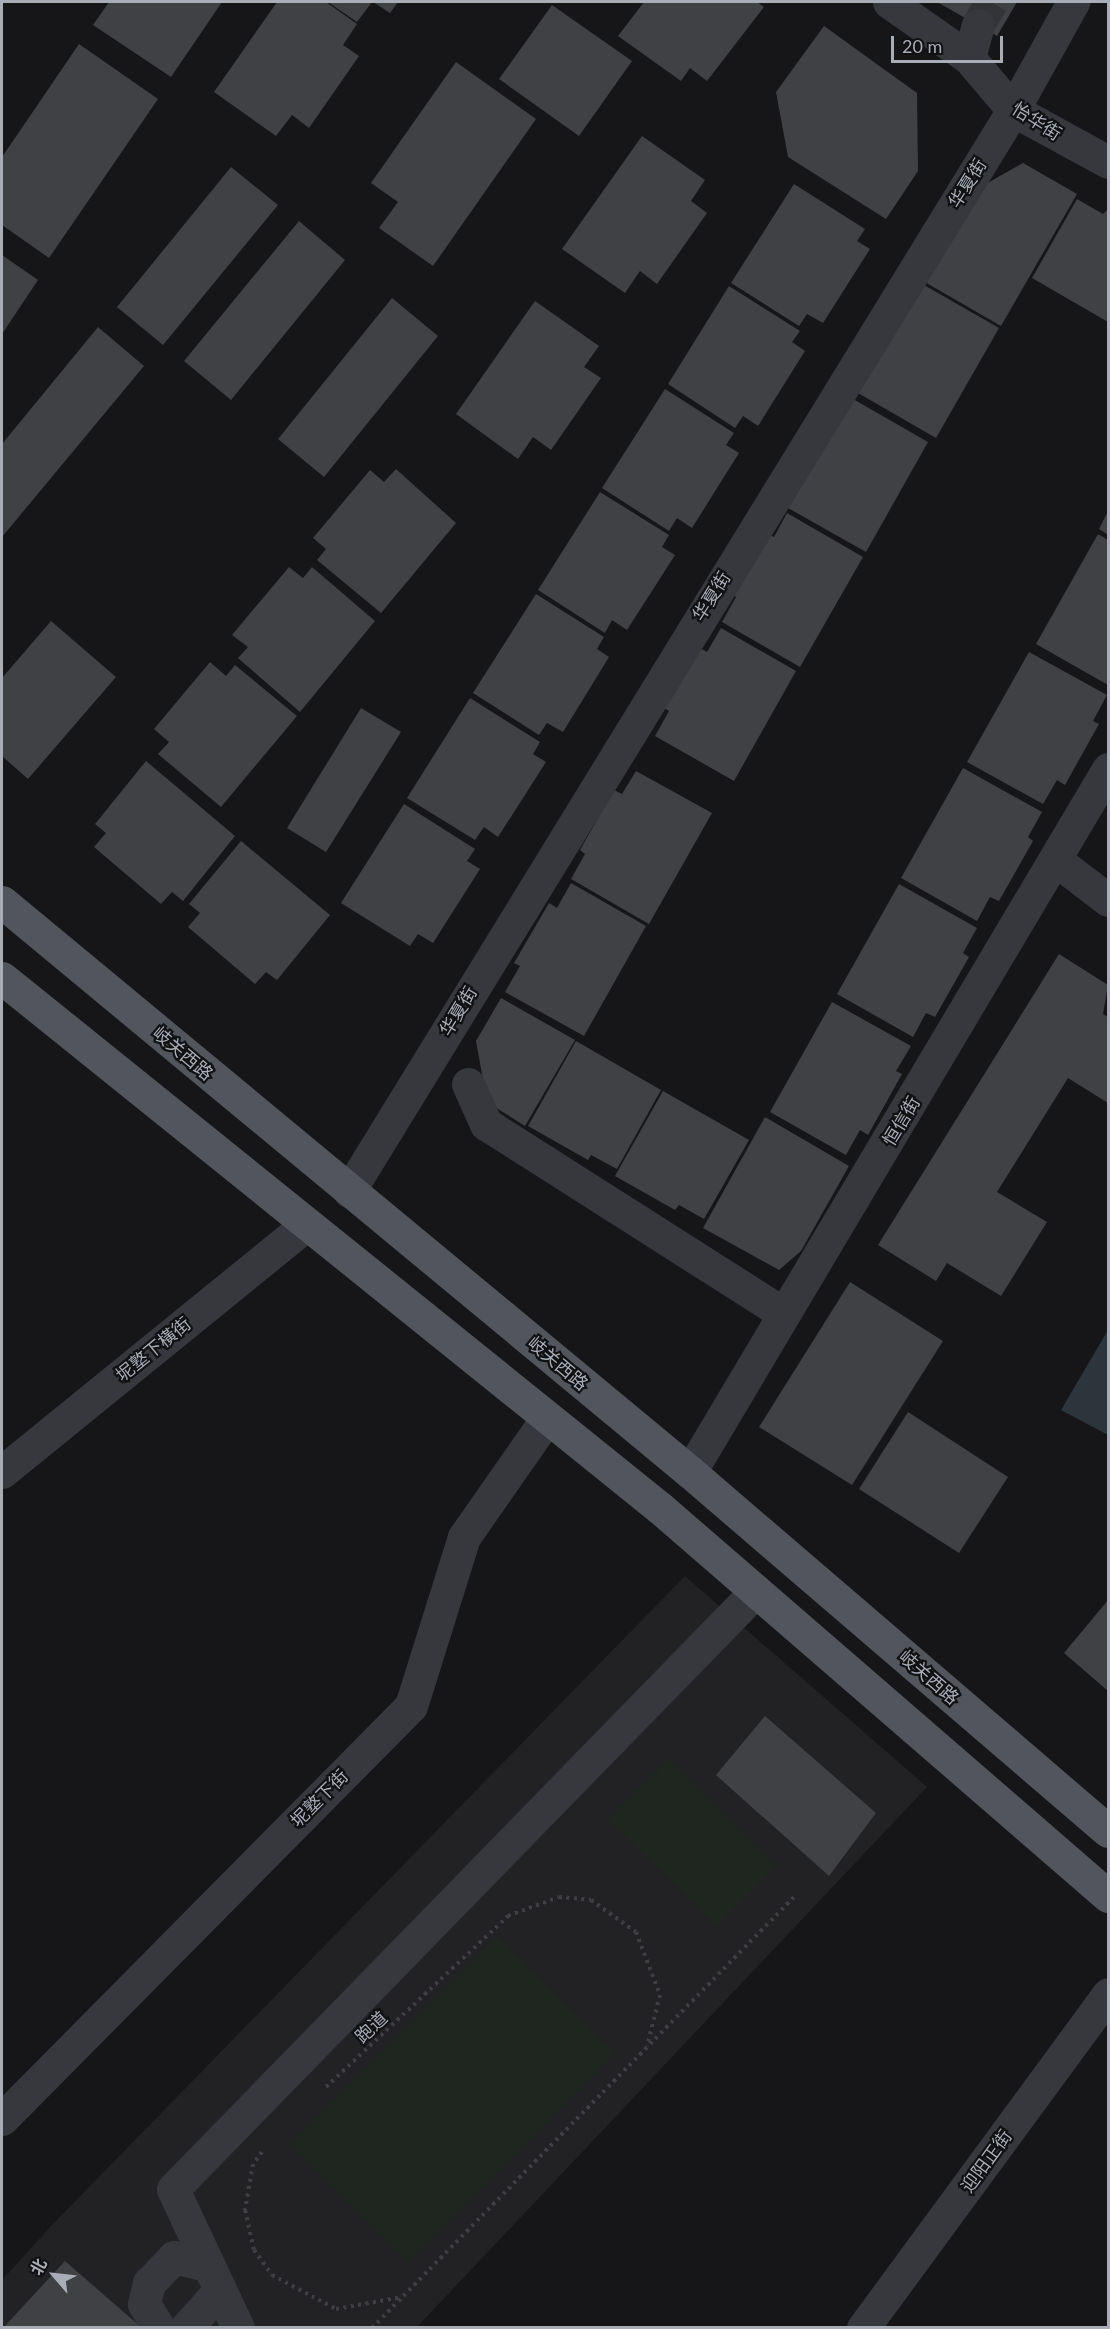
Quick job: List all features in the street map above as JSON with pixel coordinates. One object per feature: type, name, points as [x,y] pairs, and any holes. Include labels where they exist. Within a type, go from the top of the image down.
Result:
[{"type":"main road","name":"岐关西路","points":[[2,902],[690,1472],[1108,1831]]},
{"type":"main road","points":[[2,978],[306,1226],[660,1508],[754,1593],[1108,1896]]},
{"type":"street","name":"怡华街","points":[[889,2],[969,58],[1013,110],[1108,162]]},
{"type":"street","name":"华夏街","points":[[349,1191],[1013,110],[1073,2]]},
{"type":"street","points":[[969,58],[978,25]]},
{"type":"street","name":"恒信街","points":[[690,1472],[1057,861],[1108,769]]},
{"type":"street","points":[[1057,861],[1108,900]]},
{"type":"street","points":[[468,1084],[486,1124],[784,1314]]},
{"type":"street","name":"坭墪下橫街","points":[[2,1472],[306,1226]]},
{"type":"street","name":"坭墪下街","points":[[2,2119],[411,1706],[464,1537],[547,1418]]},
{"type":"street","points":[[237,2328],[173,2189],[754,1593]]},
{"type":"street","name":"迎阳正街","points":[[863,2328],[1108,1994]]},
{"type":"street","points":[[159,2328],[144,2304],[149,2283],[174,2257],[215,2278]]},
{"type":"street","points":[[186,2328],[215,2278]]},
{"type":"path","name":"跑道","points":[[321,2092],[508,1916],[559,1897],[591,1900],[636,1932],[660,1995],[647,2046]]},
{"type":"path","points":[[372,2328],[794,1897]]},
{"type":"path","points":[[266,2148],[253,2164],[245,2210],[254,2250],[272,2275],[336,2309],[402,2297]]},
{"type":"shaded area","points":[[1108,1330],[1108,1435],[1061,1410]]},
{"type":"shaded area","points":[[685,1576],[927,1787],[417,2327],[2,2327],[2,2280],[51,2226]]},
{"type":"shaded area","points":[[669,1759],[776,1866],[716,1926],[608,1819]]},
{"type":"shaded area","points":[[497,1936],[615,2053],[409,2262],[291,2144]]},
{"type":"building","points":[[109,2],[222,2],[171,77],[93,25]]},
{"type":"building","points":[[277,2],[326,2],[357,24],[343,45],[359,56],[309,128],[292,115],[276,136],[214,92]]},
{"type":"building","points":[[328,2],[372,2],[357,22]]},
{"type":"building","points":[[373,2],[398,2],[390,13]]},
{"type":"building","points":[[644,2],[757,2],[764,7],[707,81],[690,68],[681,81],[618,36]]},
{"type":"building","points":[[937,2],[1017,2],[997,36]]},
{"type":"building","points":[[552,5],[632,61],[579,136],[499,79]]},
{"type":"building","points":[[824,26],[917,93],[918,171],[886,219],[788,157],[776,92]]},
{"type":"building","points":[[79,44],[158,99],[49,258],[2,225],[2,157]]},
{"type":"building","points":[[456,62],[536,119],[433,266],[379,228],[398,202],[371,183]]},
{"type":"building","points":[[642,136],[705,180],[691,201],[707,213],[657,284],[640,271],[625,293],[562,249]]},
{"type":"building","points":[[1023,163],[1077,194],[1001,326],[923,281],[977,189]]},
{"type":"building","points":[[231,167],[278,205],[163,345],[117,307]]},
{"type":"building","points":[[794,184],[865,229],[857,241],[870,249],[823,323],[807,314],[799,326],[731,283]]},
{"type":"building","points":[[1077,199],[1103,214],[1108,209],[1108,322],[1032,278]]},
{"type":"building","points":[[299,221],[345,260],[231,400],[184,361]]},
{"type":"building","points":[[2,255],[38,280],[2,334]]},
{"type":"building","points":[[924,285],[999,328],[936,438],[858,393]]},
{"type":"building","points":[[729,286],[800,331],[792,342],[805,351],[758,426],[743,416],[735,428],[668,384]]},
{"type":"building","points":[[392,298],[438,336],[324,477],[278,439]]},
{"type":"building","points":[[535,301],[599,346],[584,367],[601,378],[551,450],[533,437],[518,459],[456,414]]},
{"type":"building","points":[[98,327],[144,366],[2,537],[2,444]]},
{"type":"building","points":[[665,389],[734,433],[726,445],[739,453],[692,528],[677,518],[669,531],[602,488]]},
{"type":"building","points":[[853,399],[928,442],[866,552],[788,508]]},
{"type":"building","points":[[396,469],[456,523],[381,613],[317,560],[326,549],[313,538],[370,470],[384,482]]},
{"type":"building","points":[[600,492],[669,535],[662,547],[675,555],[627,630],[612,620],[605,633],[538,590]]},
{"type":"building","points":[[1108,511],[1108,535],[1099,529]]},
{"type":"building","points":[[787,513],[863,557],[800,667],[722,622],[736,597],[731,593],[765,533],[774,537]]},
{"type":"building","points":[[1098,534],[1108,540],[1108,685],[1036,644]]},
{"type":"building","points":[[289,567],[303,578],[312,567],[375,621],[300,712],[238,658],[248,647],[232,635]]},
{"type":"building","points":[[536,594],[604,637],[597,649],[609,657],[563,732],[547,723],[539,735],[473,693]]},
{"type":"building","points":[[51,621],[116,677],[28,779],[2,756],[2,678]]},
{"type":"building","points":[[721,628],[796,671],[734,781],[655,736],[669,711],[664,708],[698,647],[707,652]]},
{"type":"building","points":[[1029,652],[1107,695],[1093,721],[1099,724],[1065,785],[1057,780],[1043,804],[967,762]]},
{"type":"building","points":[[210,662],[226,676],[235,665],[297,716],[221,807],[158,754],[169,742],[154,729]]},
{"type":"building","points":[[470,698],[540,742],[533,754],[546,762],[498,837],[484,827],[475,840],[407,798]]},
{"type":"building","points":[[361,708],[401,732],[326,852],[287,828]]},
{"type":"building","points":[[146,761],[235,836],[183,901],[172,892],[161,904],[94,847],[106,833],[95,824]]},
{"type":"building","points":[[963,768],[1042,812],[1028,837],[1033,841],[999,901],[990,897],[977,921],[901,878]]},
{"type":"building","points":[[636,771],[712,813],[649,924],[571,879],[585,854],[580,850],[614,790],[622,794]]},
{"type":"building","points":[[404,804],[475,849],[467,861],[480,869],[433,943],[418,934],[410,946],[341,903]]},
{"type":"building","points":[[241,841],[330,915],[277,980],[266,972],[255,984],[188,927],[200,913],[189,904]]},
{"type":"building","points":[[571,883],[646,926],[584,1036],[505,992],[520,966],[514,963],[549,903],[557,908]]},
{"type":"building","points":[[899,884],[977,928],[963,953],[969,957],[935,1017],[926,1013],[913,1037],[837,994]]},
{"type":"building","points":[[1059,954],[1108,985],[1103,1014],[1108,1017],[1108,1103],[1068,1078],[997,1192],[1047,1222],[1001,1296],[947,1263],[936,1281],[878,1245]]},
{"type":"building","points":[[501,998],[575,1040],[525,1126],[487,1102],[476,1041]]},
{"type":"building","points":[[832,1002],[911,1046],[896,1071],[902,1074],[868,1135],[860,1130],[846,1155],[770,1112]]},
{"type":"building","points":[[576,1041],[661,1090],[617,1169],[591,1155],[588,1160],[528,1126]]},
{"type":"building","points":[[663,1091],[749,1140],[704,1219],[679,1205],[675,1210],[615,1176]]},
{"type":"building","points":[[765,1117],[849,1166],[801,1251],[779,1270],[703,1228]]},
{"type":"building","points":[[850,1282],[943,1341],[852,1485],[759,1427]]},
{"type":"building","points":[[908,1412],[1008,1477],[959,1553],[859,1489]]},
{"type":"building","points":[[1108,1600],[1108,1691],[1064,1653]]},
{"type":"building","points":[[765,1716],[876,1813],[829,1876],[716,1775]]},
{"type":"building","points":[[65,2261],[142,2328],[3,2328]]},
{"type":"tunnel","points":[[978,25],[992,2]]}]
